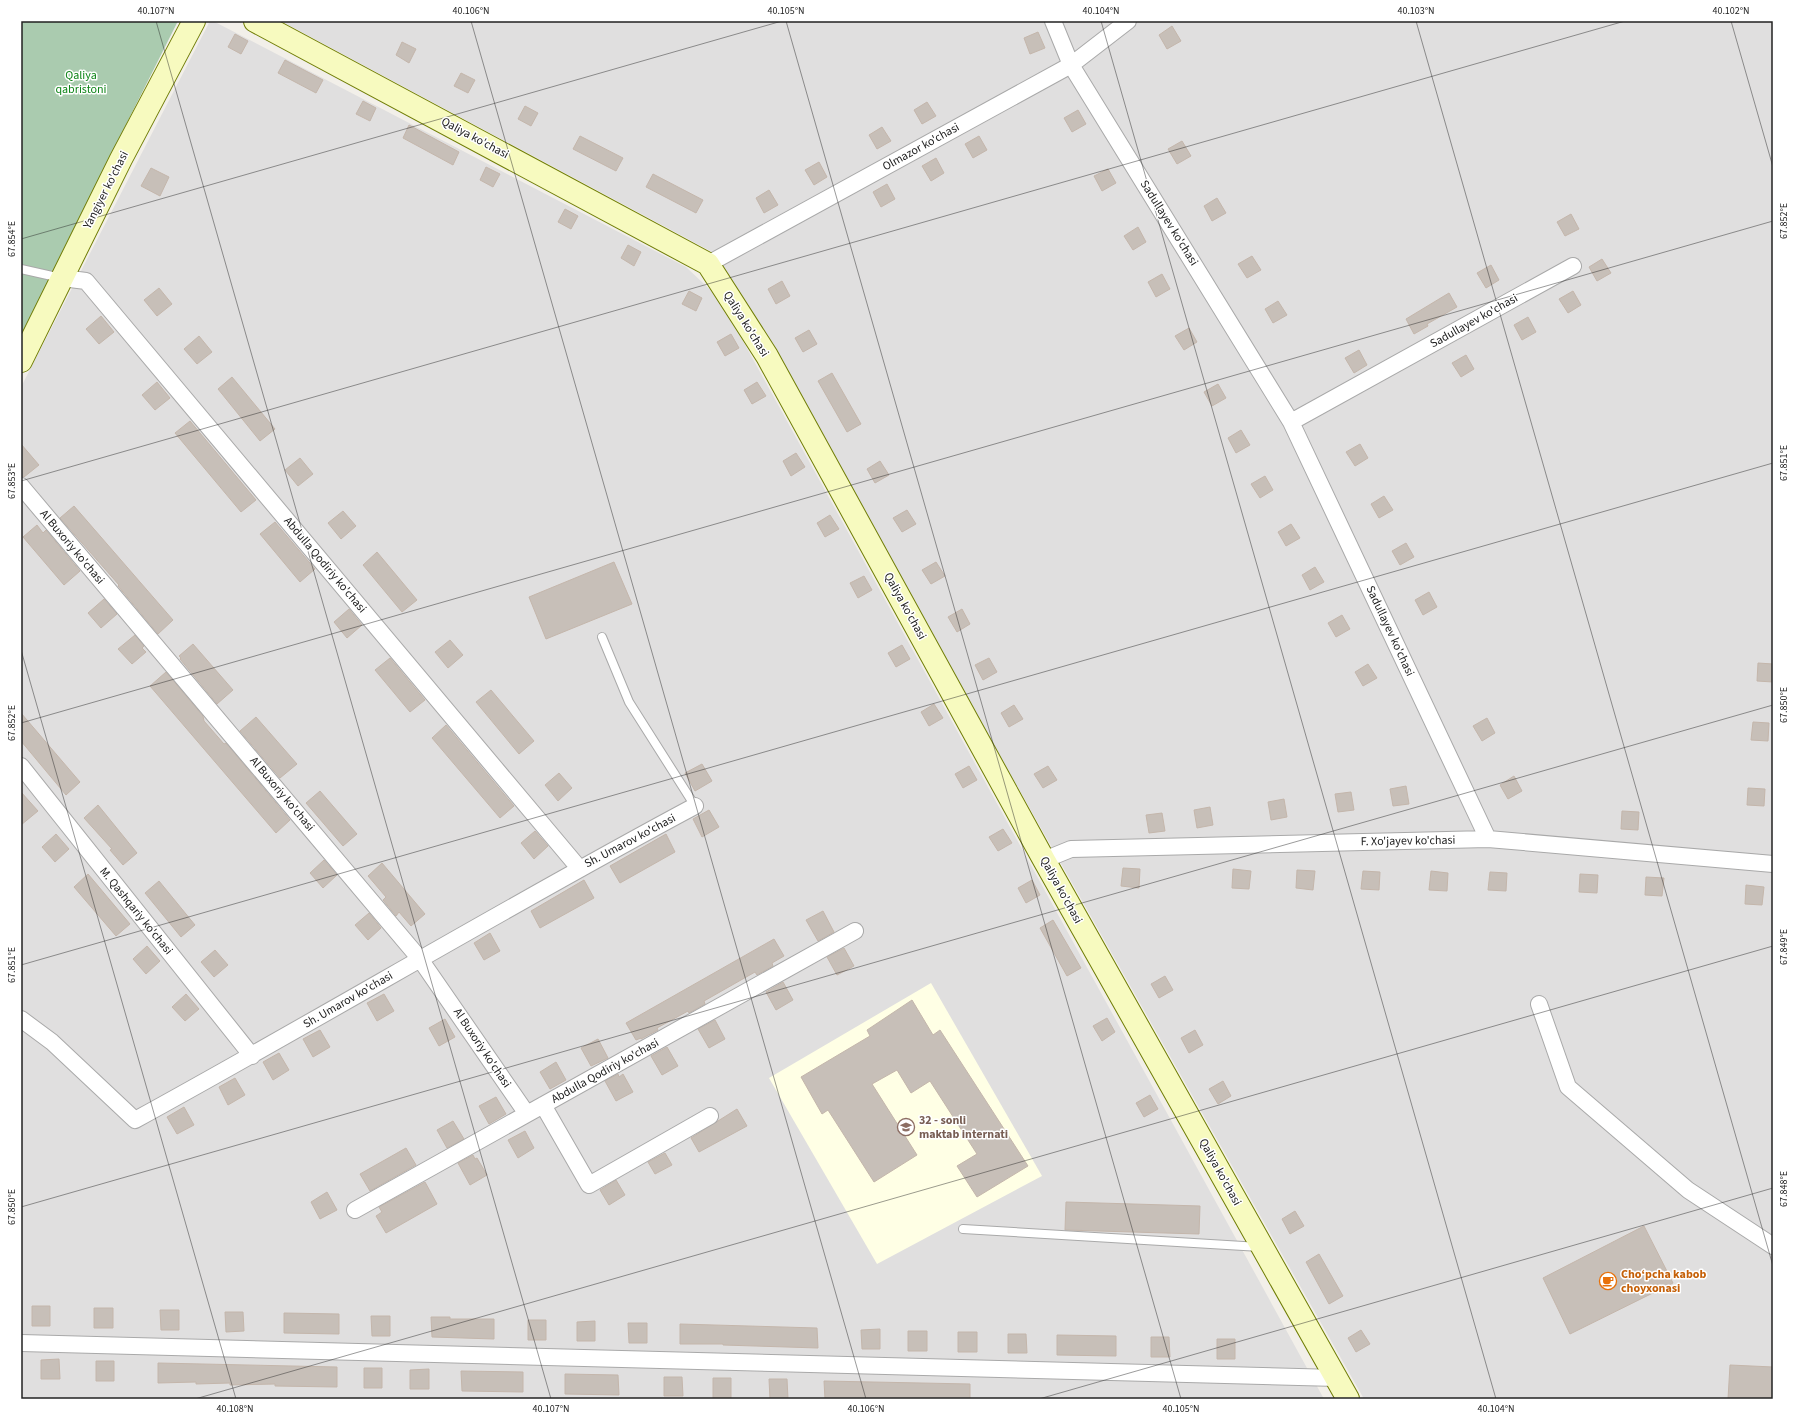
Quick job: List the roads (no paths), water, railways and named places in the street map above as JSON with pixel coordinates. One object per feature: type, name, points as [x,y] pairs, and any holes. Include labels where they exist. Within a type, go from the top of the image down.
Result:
[{"type":"main road","name":"Yangiyer ko'chasi","points":[[21,361],[121,159],[194,21]]},
{"type":"main road","name":"Qaliya ko'chasi","points":[[255,21],[708,264],[767,356],[1044,860],[1348,1399]]},
{"type":"street","name":"Sadullayev ko'chasi","points":[[1053,21],[1071,65],[1291,422],[1488,839]]},
{"type":"street","name":"Olmazor ko'chasi","points":[[708,264],[1071,65],[1128,21]]},
{"type":"street","name":"Sadullayev ko'chasi","points":[[1291,422],[1573,266]]},
{"type":"street","name":"Abdulla Qodiriy ko'chasi","points":[[62,278],[86,281],[579,868]]},
{"type":"street","name":"Al Buxoriy ko'chasi","points":[[21,486],[420,959],[527,1114]]},
{"type":"street","name":"M. Qashqariy ko'chasi","points":[[21,766],[252,1056]]},
{"type":"street","name":"Sh. Umarov ko'chasi","points":[[21,1019],[52,1042],[135,1120],[252,1056],[579,868],[695,806]]},
{"type":"street","name":"F. Xo'jayev ko'chasi","points":[[1044,860],[1071,849],[1488,839],[1773,864]]},
{"type":"street","name":"Abdulla Qodiriy ko'chasi","points":[[355,1210],[855,931]]},
{"type":"street","points":[[1539,1004],[1568,1087],[1688,1190],[1773,1246]]},
{"type":"street","points":[[544,1105],[589,1185],[710,1116]]},
{"type":"street","points":[[21,1343],[1337,1378]]},
{"type":"lane","points":[[21,269],[62,278]]},
{"type":"lane","points":[[602,637],[629,702],[695,806]]},
{"type":"lane","points":[[963,1229],[1262,1247]]},
{"type":"place","name":"32 - sonli maktab internati","points":[[906,1127]]},
{"type":"place","name":"Cho‘pcha kabob choyxonasi","points":[[1608,1281]]},
{"type":"park label","name":"Qaliya qabristoni","points":[[81,82]]}]
